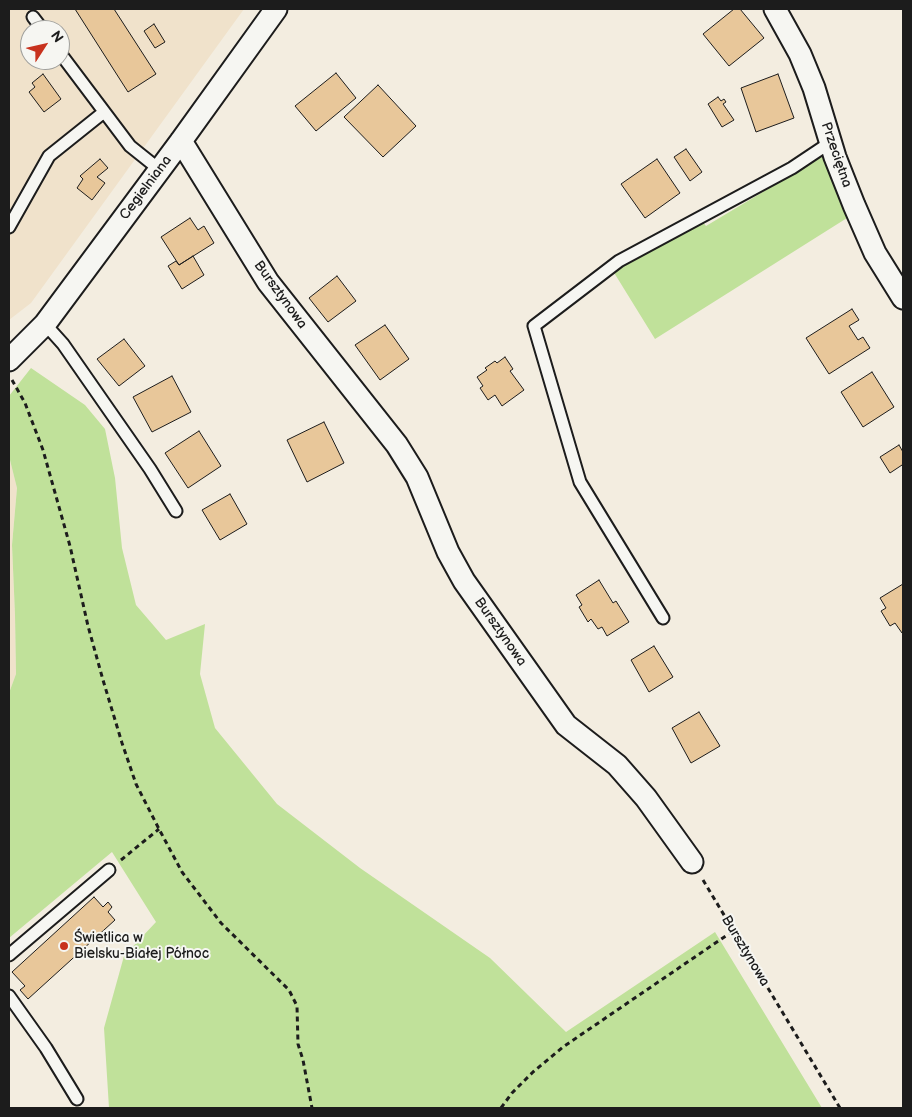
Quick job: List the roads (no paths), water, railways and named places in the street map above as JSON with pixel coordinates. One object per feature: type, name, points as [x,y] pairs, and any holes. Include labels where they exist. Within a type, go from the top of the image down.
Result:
[{"type":"street","name":"Cegielniana","points":[[9,360],[45,324],[181,142],[276,9]]},
{"type":"street","name":"Przeciętna","points":[[775,9],[800,54],[814,88],[835,156],[854,205],[876,253],[903,298]]},
{"type":"street","name":"Bursztynowa","points":[[181,142],[268,282],[396,445],[417,477],[448,552],[464,581],[555,710],[566,725],[617,765],[646,798],[692,862]]},
{"type":"lane","points":[[70,66],[130,146],[160,170]]},
{"type":"lane","points":[[9,227],[49,156],[104,112]]},
{"type":"lane","points":[[663,618],[580,482],[534,326],[619,261],[792,168],[831,142]]},
{"type":"lane","points":[[45,324],[63,344],[150,469],[176,511]]},
{"type":"lane","points":[[9,955],[109,870]]},
{"type":"lane","points":[[9,996],[46,1048],[77,1099]]},
{"type":"place","name":"Świetlica w Bielsku-Białej Północ","points":[[64,946]]}]
